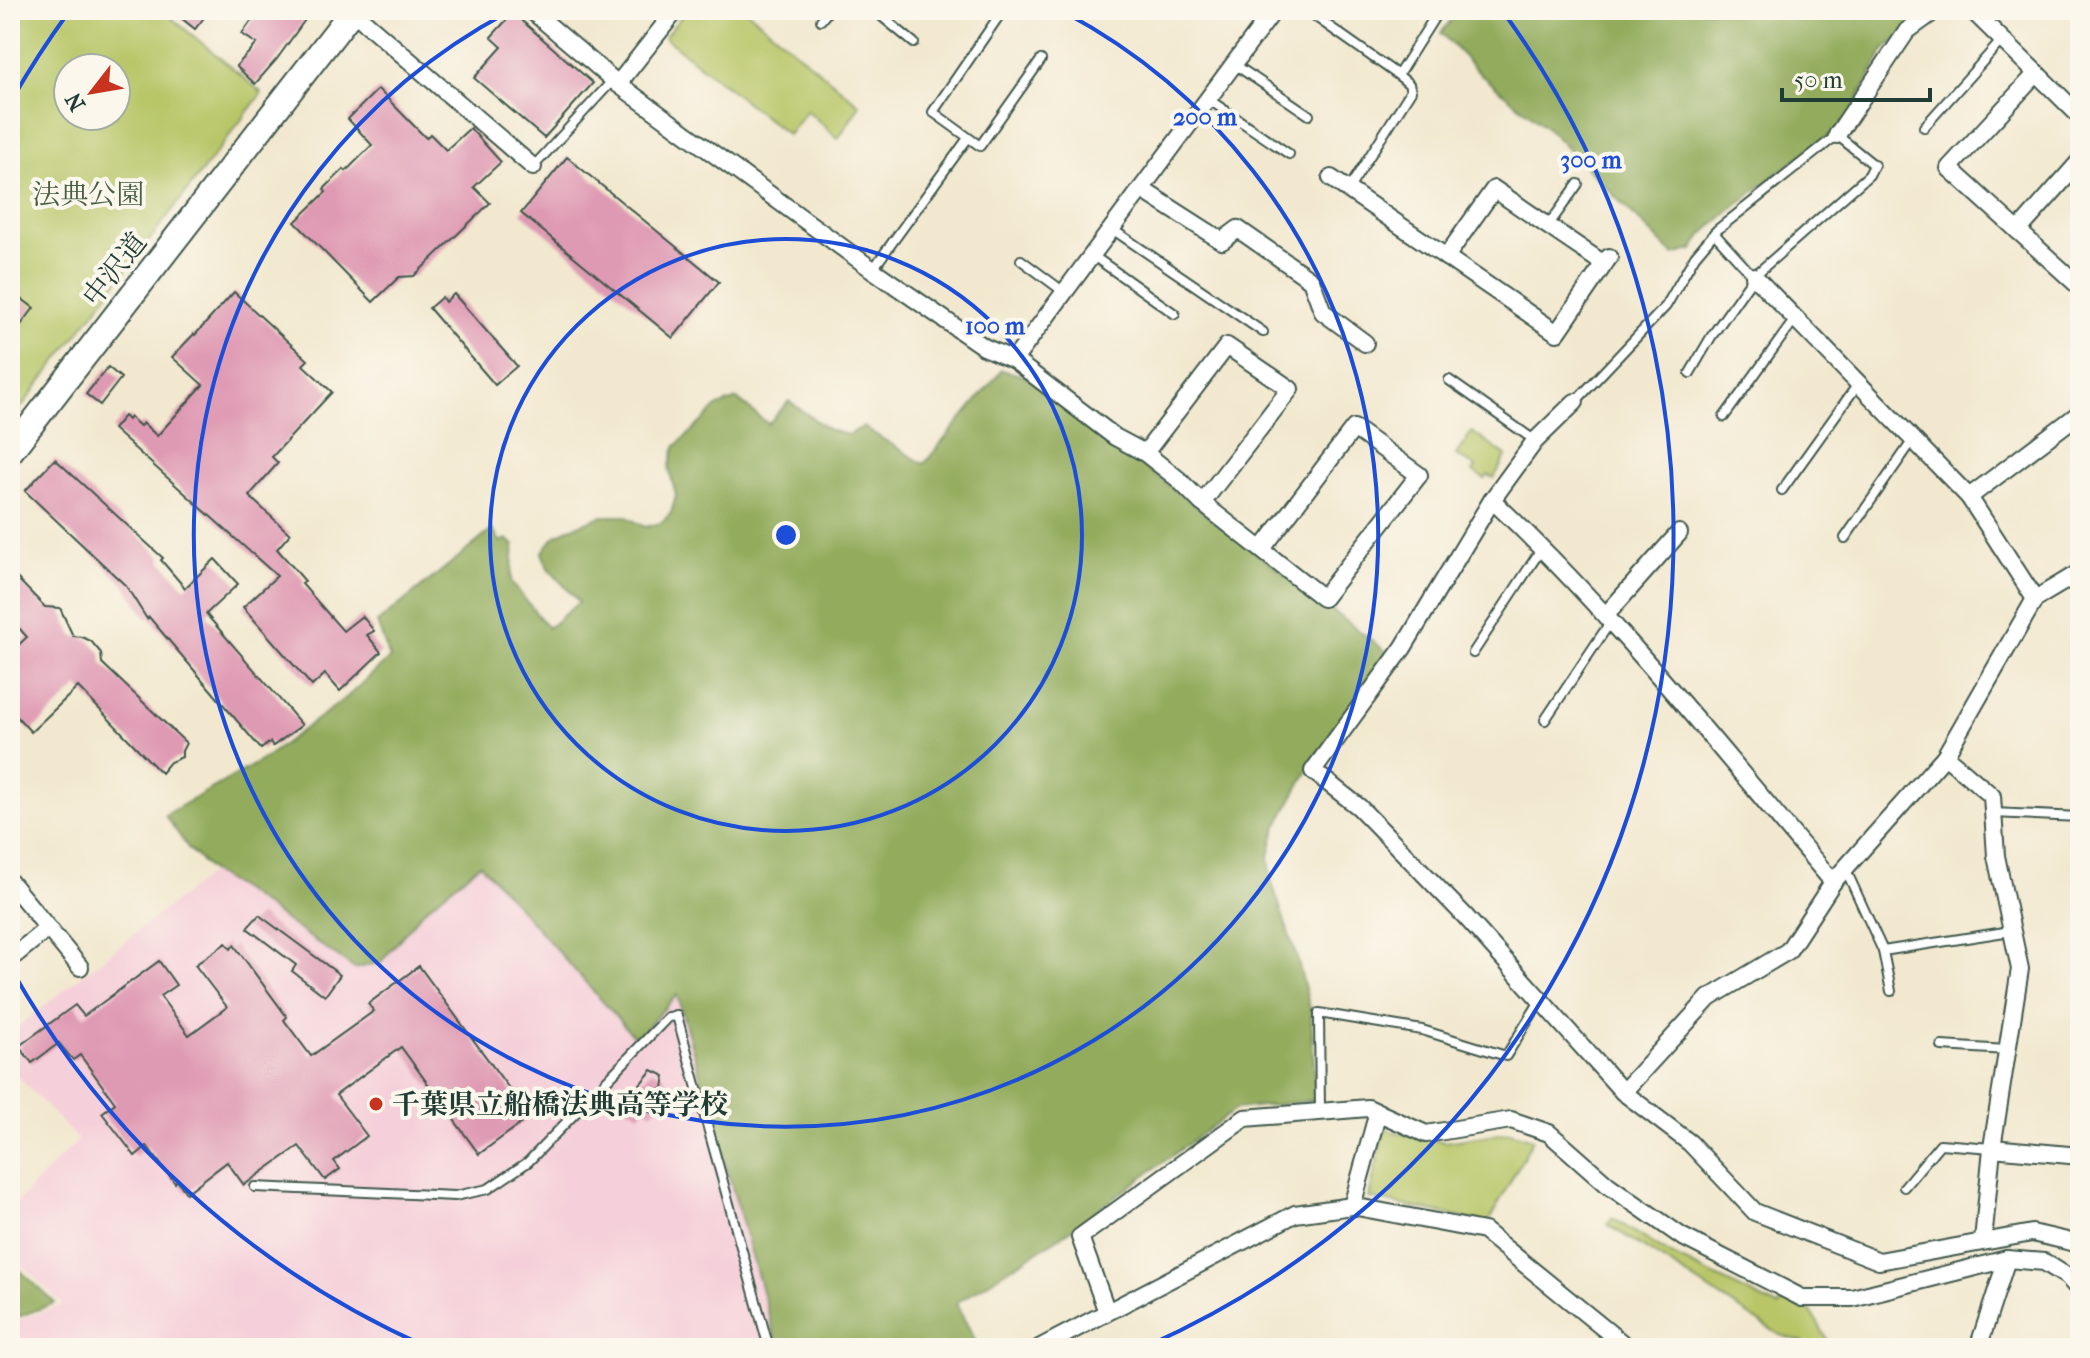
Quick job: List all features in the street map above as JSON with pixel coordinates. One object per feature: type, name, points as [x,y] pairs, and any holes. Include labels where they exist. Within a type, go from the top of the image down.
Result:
[{"type":"street","points":[[353,10],[533,167]]},
{"type":"street","name":"中沢道","points":[[10,452],[353,10]]},
{"type":"street","points":[[531,10],[615,82],[873,270],[984,347],[1014,360],[1115,437],[1145,453],[1202,503],[1323,598],[1419,475],[1354,428],[1262,549]]},
{"type":"street","points":[[615,82],[676,10]]},
{"type":"street","points":[[1014,360],[1274,10]]},
{"type":"street","points":[[1837,135],[1907,31],[1936,10]]},
{"type":"street","points":[[1972,10],[2080,116]]},
{"type":"street","points":[[2037,73],[1949,168],[2080,287]]},
{"type":"street","points":[[2018,231],[2080,161]]},
{"type":"street","points":[[1331,178],[1348,190],[1557,333],[1607,261],[1494,189],[1446,257]]},
{"type":"street","points":[[1141,189],[1222,241],[1238,229],[1311,280],[1323,312],[1365,343]]},
{"type":"street","points":[[1754,276],[1969,497],[2035,599]]},
{"type":"street","points":[[1145,453],[1227,346],[1290,389],[1202,503]]},
{"type":"street","points":[[1575,402],[1535,441],[1492,500],[1403,648],[1313,771],[1359,807],[1465,916],[1623,1092],[1690,1143],[1755,1212],[1879,1261],[2032,1233],[2080,1244]]},
{"type":"street","points":[[1969,497],[2080,413]]},
{"type":"street","points":[[1492,500],[1543,548],[1608,618],[1833,882]]},
{"type":"street","points":[[1608,618],[1679,533]]},
{"type":"street","points":[[1623,1092],[1709,998],[1788,951],[1833,882],[1945,756],[2035,599],[2080,572]]},
{"type":"street","points":[[1945,756],[1992,796],[1996,856],[2020,969],[1992,1148],[1983,1241]]},
{"type":"street","points":[[10,882],[80,967]]},
{"type":"street","points":[[10,959],[48,928]]},
{"type":"street","points":[[1107,1312],[1080,1237],[1245,1118],[1368,1108],[1426,1134],[1511,1120],[1549,1133],[1608,1185],[1681,1236],[1802,1298],[1852,1298],[2007,1259],[2044,1262],[2068,1277],[2080,1291]]},
{"type":"street","points":[[1352,1206],[1378,1112]]},
{"type":"street","points":[[1992,1148],[2080,1156]]},
{"type":"street","points":[[1039,1348],[1295,1214],[1352,1206],[1484,1231],[1628,1348]]},
{"type":"street","points":[[1978,1348],[2007,1259]]},
{"type":"lane","points":[[821,20],[829,10]]},
{"type":"lane","points":[[874,10],[914,43]]},
{"type":"lane","points":[[1003,10],[933,112],[980,146],[1041,60]]},
{"type":"lane","points":[[1306,10],[1398,75],[1409,84],[1411,91],[1348,190]]},
{"type":"lane","points":[[1398,75],[1439,10]]},
{"type":"lane","points":[[1924,127],[2003,40]]},
{"type":"lane","points":[[1234,64],[1309,115]]},
{"type":"lane","points":[[533,167],[615,82]]},
{"type":"lane","points":[[1208,99],[1289,154]]},
{"type":"lane","points":[[1575,402],[1666,306],[1695,256],[1714,233],[1837,135],[1874,165],[1869,175],[1754,276],[1690,373]]},
{"type":"lane","points":[[873,270],[968,138]]},
{"type":"lane","points":[[1548,226],[1578,184]]},
{"type":"lane","points":[[1111,229],[1263,332]]},
{"type":"lane","points":[[1714,233],[1754,276]]},
{"type":"lane","points":[[1092,255],[1175,314]]},
{"type":"lane","points":[[1021,260],[1064,292]]},
{"type":"lane","points":[[1724,417],[1795,319]]},
{"type":"lane","points":[[1449,380],[1535,441]]},
{"type":"lane","points":[[1782,490],[1858,384]]},
{"type":"lane","points":[[1845,538],[1913,440]]},
{"type":"lane","points":[[1473,653],[1543,548]]},
{"type":"lane","points":[[1545,720],[1608,618]]},
{"type":"lane","points":[[1993,813],[2080,817]]},
{"type":"lane","points":[[1845,868],[1883,951],[1891,991]]},
{"type":"lane","points":[[1883,951],[2012,931]]},
{"type":"lane","points":[[1320,1112],[1319,1013],[1422,1030],[1506,1056],[1540,1000]]},
{"type":"lane","points":[[255,1187],[455,1196],[488,1189],[528,1162],[668,1017],[677,1016],[769,1348]]},
{"type":"lane","points":[[1942,1046],[2007,1050]]},
{"type":"lane","points":[[1904,1187],[1940,1144],[1992,1148]]},
{"type":"shaded area","name":"千葉県立船橋法典高等学校","points":[[480,864],[636,1038],[677,994],[776,1348],[10,1348],[10,1323],[63,1305],[10,1253],[10,1209],[78,1140],[10,1068],[10,1033],[212,872],[381,962],[423,911]]},
{"type":"green space","name":"法典公園","points":[[10,10],[162,10],[262,93],[10,422]]},
{"type":"green space","points":[[687,10],[746,10],[860,105],[838,139],[807,110],[788,135],[664,37]]},
{"type":"green space","points":[[1459,10],[1922,10],[1907,31],[1884,50],[1852,111],[1836,131],[1728,212],[1703,234],[1693,250],[1673,255],[1546,127],[1481,75],[1441,33]]},
{"type":"green space","points":[[1002,370],[1025,376],[1392,656],[1307,772],[1276,828],[1269,856],[1271,880],[1311,1012],[1316,1100],[1236,1109],[1066,1233],[956,1303],[979,1348],[776,1348],[677,995],[636,1039],[480,864],[423,911],[381,962],[355,969],[212,872],[189,849],[165,815],[262,760],[347,697],[390,658],[377,623],[492,530],[501,542],[507,539],[514,545],[511,582],[548,628],[579,602],[548,568],[542,553],[554,537],[602,516],[625,516],[645,527],[661,523],[671,513],[676,496],[669,468],[675,447],[718,406],[737,399],[768,424],[789,401],[829,430],[848,435],[863,427],[924,464]]},
{"type":"green space","points":[[1472,432],[1506,456],[1494,478],[1488,475],[1485,479],[1473,472],[1476,467],[1456,455]]},
{"type":"green space","points":[[1384,1130],[1445,1142],[1510,1132],[1533,1139],[1488,1223],[1369,1198]]},
{"type":"green space","points":[[1612,1218],[1673,1256],[1778,1307],[1787,1300],[1811,1311],[1827,1339],[1825,1348],[1804,1346],[1804,1342],[1780,1335],[1607,1224]]},
{"type":"green space","points":[[10,1261],[55,1303],[10,1320]]},
{"type":"building","points":[[171,10],[210,10],[195,29]]},
{"type":"building","points":[[259,10],[312,10],[255,84],[236,66],[257,44],[242,34]]},
{"type":"building","points":[[513,13],[593,83],[544,138],[474,78],[502,47],[491,37]]},
{"type":"building","points":[[378,89],[426,138],[430,134],[446,150],[470,128],[501,162],[474,187],[490,203],[414,276],[399,277],[373,302],[295,222],[344,169],[346,171],[372,145],[348,119]]},
{"type":"building","points":[[567,157],[719,282],[673,338],[521,213]]},
{"type":"building","points":[[10,290],[34,308],[10,339]]},
{"type":"building","points":[[234,292],[308,360],[303,365],[332,392],[272,457],[278,463],[249,496],[290,534],[277,549],[305,581],[302,584],[343,631],[362,616],[374,631],[367,635],[381,652],[340,691],[325,674],[312,686],[243,607],[277,576],[113,429],[124,416],[140,426],[143,423],[157,436],[203,385],[172,357]]},
{"type":"building","points":[[454,294],[517,366],[495,385],[429,308],[442,297],[445,302]]},
{"type":"building","points":[[108,367],[121,378],[100,405],[86,394]]},
{"type":"building","points":[[55,459],[163,558],[161,560],[185,588],[215,559],[238,584],[206,614],[302,725],[273,746],[270,742],[261,749],[149,617],[147,619],[126,586],[25,491]]},
{"type":"building","points":[[10,571],[45,607],[60,608],[73,636],[91,641],[101,653],[102,663],[186,743],[182,757],[170,762],[161,773],[78,687],[31,732],[10,709],[10,653],[27,637],[10,618]]},
{"type":"building","points":[[259,915],[340,975],[325,996],[292,971],[296,965],[247,928]]},
{"type":"building","points":[[226,943],[231,949],[234,945],[287,1017],[284,1020],[311,1056],[374,1011],[368,1004],[419,966],[530,1117],[479,1154],[401,1047],[336,1095],[367,1136],[334,1161],[340,1169],[325,1180],[299,1146],[244,1185],[227,1162],[186,1193],[147,1146],[135,1156],[102,1113],[115,1103],[80,1055],[73,1060],[59,1043],[32,1063],[19,1046],[75,1005],[84,1016],[159,961],[176,985],[160,996],[189,1035],[227,1007],[195,965]]},
{"type":"building","points":[[652,1070],[665,1076],[660,1090],[668,1099],[652,1113],[645,1108],[639,1114],[623,1104]]},
{"type":"place","name":"千葉県立船橋法典高等学校","points":[[376,1104]]}]
